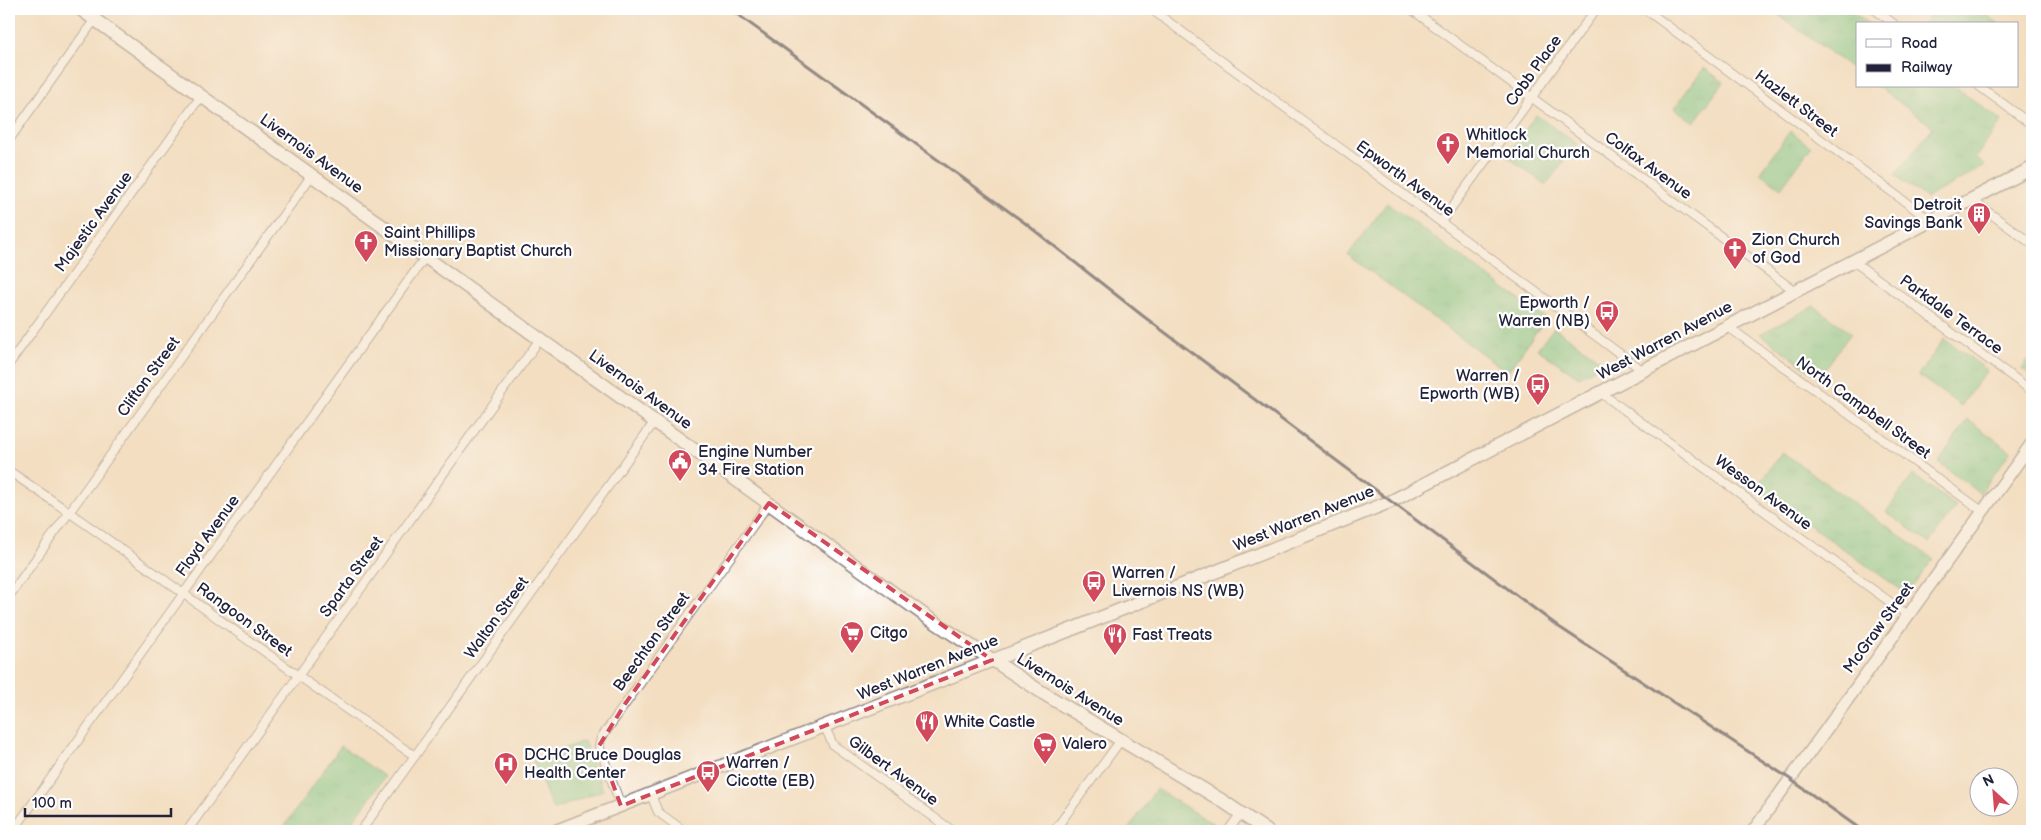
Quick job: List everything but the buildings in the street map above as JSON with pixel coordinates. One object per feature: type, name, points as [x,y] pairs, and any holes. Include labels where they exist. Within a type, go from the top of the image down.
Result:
[{"type":"main road","name":"Livernois Avenue","points":[[80,9],[926,617],[1267,831]]},
{"type":"main road","name":"West Warren Avenue","points":[[556,831],[1392,501],[2032,168]]},
{"type":"street","name":"Epworth Avenue","points":[[1151,9],[1163,12],[1441,222],[1642,370]]},
{"type":"street","name":"Colfax Avenue","points":[[1411,9],[1795,292]]},
{"type":"street","name":"Cobb Place","points":[[1441,222],[1596,9]]},
{"type":"street","name":"Hazlett Street","points":[[1645,9],[1931,221]]},
{"type":"street","points":[[1874,9],[1891,22]]},
{"type":"street","points":[[9,140],[95,19]]},
{"type":"street","points":[[1982,88],[2032,125]]},
{"type":"street","name":"Majestic Avenue","points":[[9,364],[201,96]]},
{"type":"street","name":"Clifton Street","points":[[9,596],[312,175]]},
{"type":"street","points":[[1972,200],[2032,244]]},
{"type":"street","name":"Floyd Avenue","points":[[13,831],[426,256]]},
{"type":"street","name":"Parkdale Terrace","points":[[1853,261],[2032,391]]},
{"type":"street","name":"North Campbell Street","points":[[1726,326],[1982,512]]},
{"type":"street","name":"Sparta Street","points":[[187,831],[540,339]]},
{"type":"street","name":"Wesson Avenue","points":[[1601,393],[1908,615]]},
{"type":"street","name":"Walton Street","points":[[362,831],[655,421]]},
{"type":"street","name":"McGraw Street","points":[[1753,831],[2032,443]]},
{"type":"street","name":"Rangoon Street","points":[[9,471],[355,717],[415,756]]},
{"type":"street","name":"Beechton Street","points":[[621,806],[599,746],[601,738],[769,503]]},
{"type":"street","name":"Gilbert Avenue","points":[[825,726],[833,744],[953,831]]},
{"type":"street","points":[[1054,831],[1121,740]]},
{"type":"street","points":[[651,795],[658,812],[684,831]]},
{"type":"street","points":[[1228,831],[1241,813]]},
{"type":"highlighted area","points":[[769,503],[992,660],[621,806],[599,746],[625,704]]},
{"type":"green space","points":[[1770,9],[1848,9],[1866,22],[1856,22],[1856,71]]},
{"type":"green space","points":[[1934,9],[1978,9],[1996,22],[1924,22]]},
{"type":"green space","points":[[1704,68],[1724,82],[1694,122],[1674,108]]},
{"type":"green space","points":[[1880,88],[1957,88],[2002,121],[1975,158],[1985,166],[1926,198],[1895,175],[1933,127]]},
{"type":"green space","points":[[1536,115],[1577,144],[1546,185],[1506,156]]},
{"type":"green space","points":[[1790,131],[1811,147],[1781,188],[1760,173]]},
{"type":"green space","points":[[1387,203],[1546,319],[1507,372],[1348,255]]},
{"type":"green space","points":[[1814,306],[1851,333],[1819,377],[1760,334]]},
{"type":"green space","points":[[1554,328],[1605,363],[1579,377],[1537,349]]},
{"type":"green space","points":[[1944,339],[1987,370],[1961,406],[1918,375]]},
{"type":"green space","points":[[2032,355],[2032,376],[2022,369]]},
{"type":"green space","points":[[1968,420],[2011,451],[1980,493],[1938,462]]},
{"type":"green space","points":[[1782,452],[1933,559],[1907,594],[1756,487]]},
{"type":"green space","points":[[1913,475],[1956,506],[1929,543],[1886,512]]},
{"type":"green space","points":[[584,741],[603,790],[553,810],[533,760]]},
{"type":"green space","points":[[341,746],[385,777],[346,831],[281,831]]},
{"type":"green space","points":[[1156,789],[1214,824],[1209,831],[1128,830]]},
{"type":"railway","points":[[730,9],[1025,223],[1143,316],[1559,627],[1790,779],[1863,831]]},
{"type":"place","name":"Whitlock Memorial Church","points":[[1448,165]]},
{"type":"place","name":"Detroit Savings Bank","points":[[1979,235]]},
{"type":"place","name":"Saint Phillips Missionary Baptist Church","points":[[366,263]]},
{"type":"place","name":"Zion Church of God","points":[[1735,270]]},
{"type":"place","name":"Epworth / Warren (NB)","points":[[1607,333]]},
{"type":"place","name":"Warren / Epworth (WB)","points":[[1538,406]]},
{"type":"place","name":"Engine Number 34 Fire Station","points":[[680,482]]},
{"type":"place","name":"Warren / Livernois NS (WB)","points":[[1094,603]]},
{"type":"place","name":"Citgo","points":[[852,654]]},
{"type":"place","name":"Fast Treats","points":[[1115,656]]},
{"type":"place","name":"White Castle","points":[[927,743]]},
{"type":"place","name":"Valero","points":[[1045,765]]},
{"type":"place","name":"DCHC Bruce Douglas Health Center","points":[[506,785]]},
{"type":"place","name":"Warren / Cicotte (EB)","points":[[708,793]]}]
